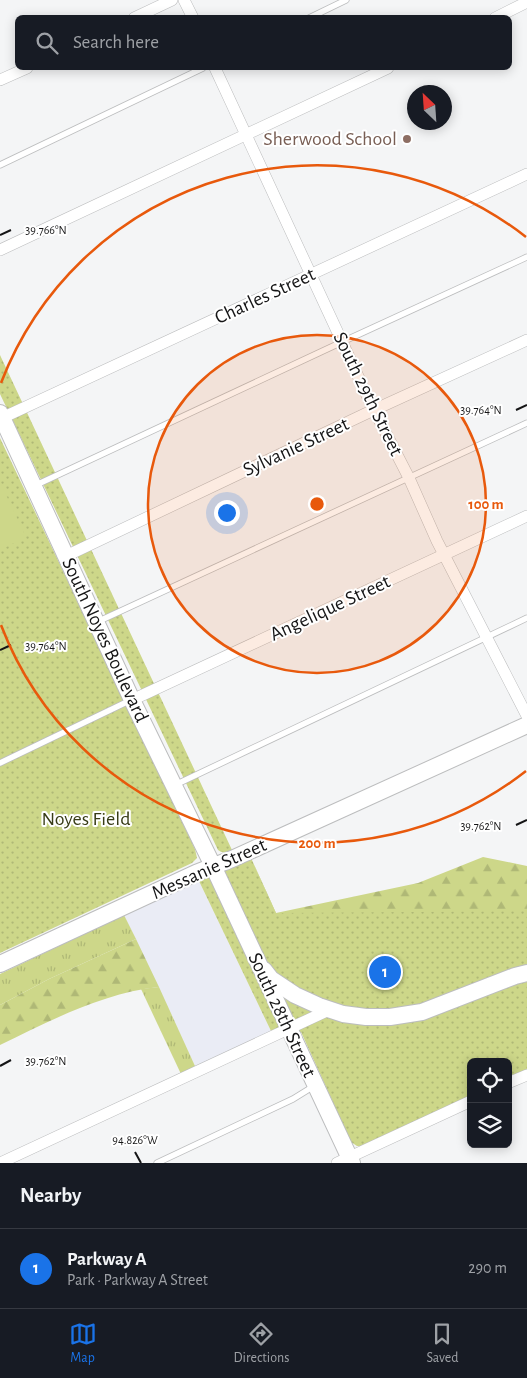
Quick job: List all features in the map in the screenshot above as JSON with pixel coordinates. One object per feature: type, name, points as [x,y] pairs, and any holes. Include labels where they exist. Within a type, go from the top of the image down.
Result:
[{"type":"street","points":[[140,15],[172,0]]},
{"type":"street","points":[[184,0],[191,15]]},
{"type":"street","points":[[501,15],[527,2]]},
{"type":"street","points":[[0,80],[22,70]]},
{"type":"street","name":"South 29th Street","points":[[217,70],[342,342],[444,554],[527,716]]},
{"type":"street","points":[[0,250],[384,70]]},
{"type":"street","name":"Charles Street","points":[[1,416],[527,174]]},
{"type":"street","name":"Sylvanie Street","points":[[66,556],[527,340]]},
{"type":"street","name":"South Noyes Boulevard","points":[[1,416],[132,700],[213,866]]},
{"type":"street","name":"Angelique Street","points":[[132,700],[527,516]]},
{"type":"street","name":"Messanie Street","points":[[0,964],[527,725]]},
{"type":"street","name":"South 28th Street","points":[[213,866],[314,1086],[346,1161]]},
{"type":"street","points":[[256,960],[271,979],[295,995],[329,1010],[366,1017],[422,1012],[527,973]]},
{"type":"street","points":[[0,1162],[329,1010]]},
{"type":"street","points":[[512,1081],[527,1074]]},
{"type":"street","points":[[346,1161],[467,1103]]},
{"type":"lane","points":[[315,15],[346,0]]},
{"type":"lane","points":[[0,165],[199,70]]},
{"type":"lane","points":[[34,486],[527,258]]},
{"type":"lane","points":[[97,622],[527,423]]},
{"type":"lane","points":[[173,786],[527,618]]},
{"type":"lane","points":[[0,763],[132,700]]},
{"type":"lane","points":[[157,1163],[284,1103],[314,1086]]},
{"type":"shaded area","points":[[199,881],[271,1031],[195,1066],[124,915]]},
{"type":"green space","points":[[0,355],[232,850],[223,852],[218,850],[0,394]]},
{"type":"green space","name":"Noyes Field","points":[[0,438],[195,849],[197,858],[192,863],[0,953]]},
{"type":"green space","points":[[0,482],[26,537],[0,550]]},
{"type":"green space","points":[[483,857],[527,866],[527,936],[286,937],[251,858],[276,913],[418,883]]},
{"type":"green space","points":[[251,858],[276,913],[527,911],[527,1073],[512,1079],[512,1058],[467,1058],[467,1100],[364,1146],[357,1146],[351,1142],[301,1032],[271,1031],[199,881]]},
{"type":"green space","points":[[124,915],[136,939],[49,979],[0,1005],[0,974]]},
{"type":"green space","points":[[136,939],[159,987],[117,995],[77,1009],[0,1045],[0,1005],[49,979]]},
{"type":"green space","points":[[159,987],[195,1066],[181,1074],[141,989]]},
{"type":"place","name":"Sherwood School","points":[[407,139]]},
{"type":"place","name":"Parkway A","points":[[385,972]]}]
